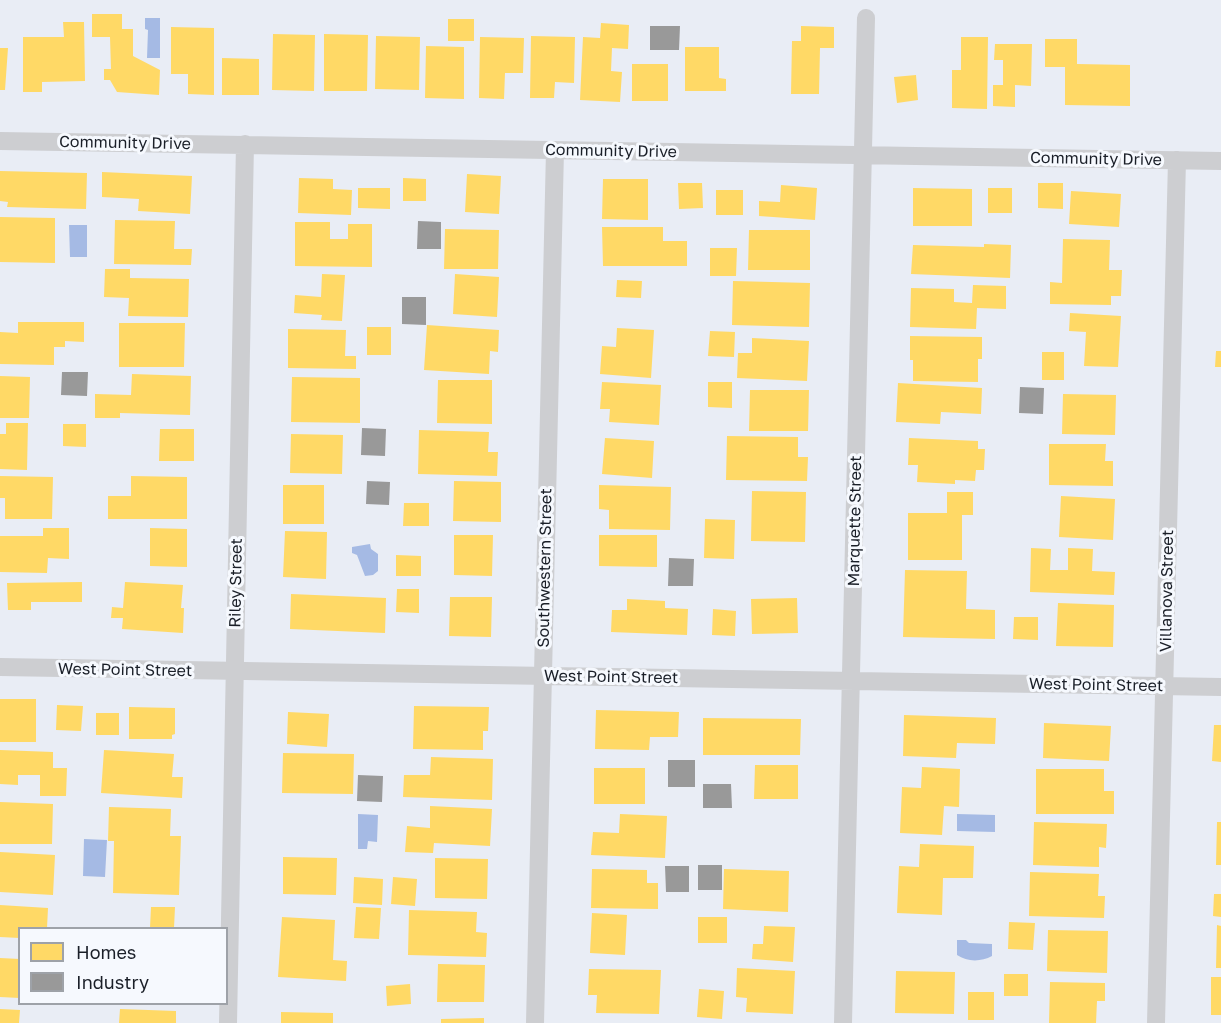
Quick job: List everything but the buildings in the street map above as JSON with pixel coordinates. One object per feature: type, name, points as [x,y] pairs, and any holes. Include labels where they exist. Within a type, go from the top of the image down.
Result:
[{"type":"street","name":"Marquette Street","points":[[843,1023],[866,18]]},
{"type":"street","name":"Community Drive","points":[[0,141],[1221,160]]},
{"type":"street","name":"Riley Street","points":[[228,1023],[245,144]]},
{"type":"street","name":"Southwestern Street","points":[[535,1023],[555,150]]},
{"type":"street","name":"Villanova Street","points":[[1156,1023],[1177,160]]},
{"type":"street","name":"West Point Street","points":[[0,668],[1221,687]]},
{"type":"water","points":[[145,18],[160,18],[160,58],[147,58],[148,30],[145,29]]},
{"type":"water","points":[[69,225],[87,225],[87,257],[70,257]]},
{"type":"water","points":[[370,544],[371,549],[378,554],[378,571],[373,575],[365,576],[357,555],[352,553],[352,547]]},
{"type":"water","points":[[358,814],[378,815],[377,842],[368,841],[367,849],[358,849]]},
{"type":"water","points":[[957,814],[995,815],[995,832],[957,831]]},
{"type":"water","points":[[84,839],[107,840],[105,877],[83,876]]},
{"type":"water","points":[[957,940],[992,944],[992,956],[974,960],[965,959],[957,955]]}]
